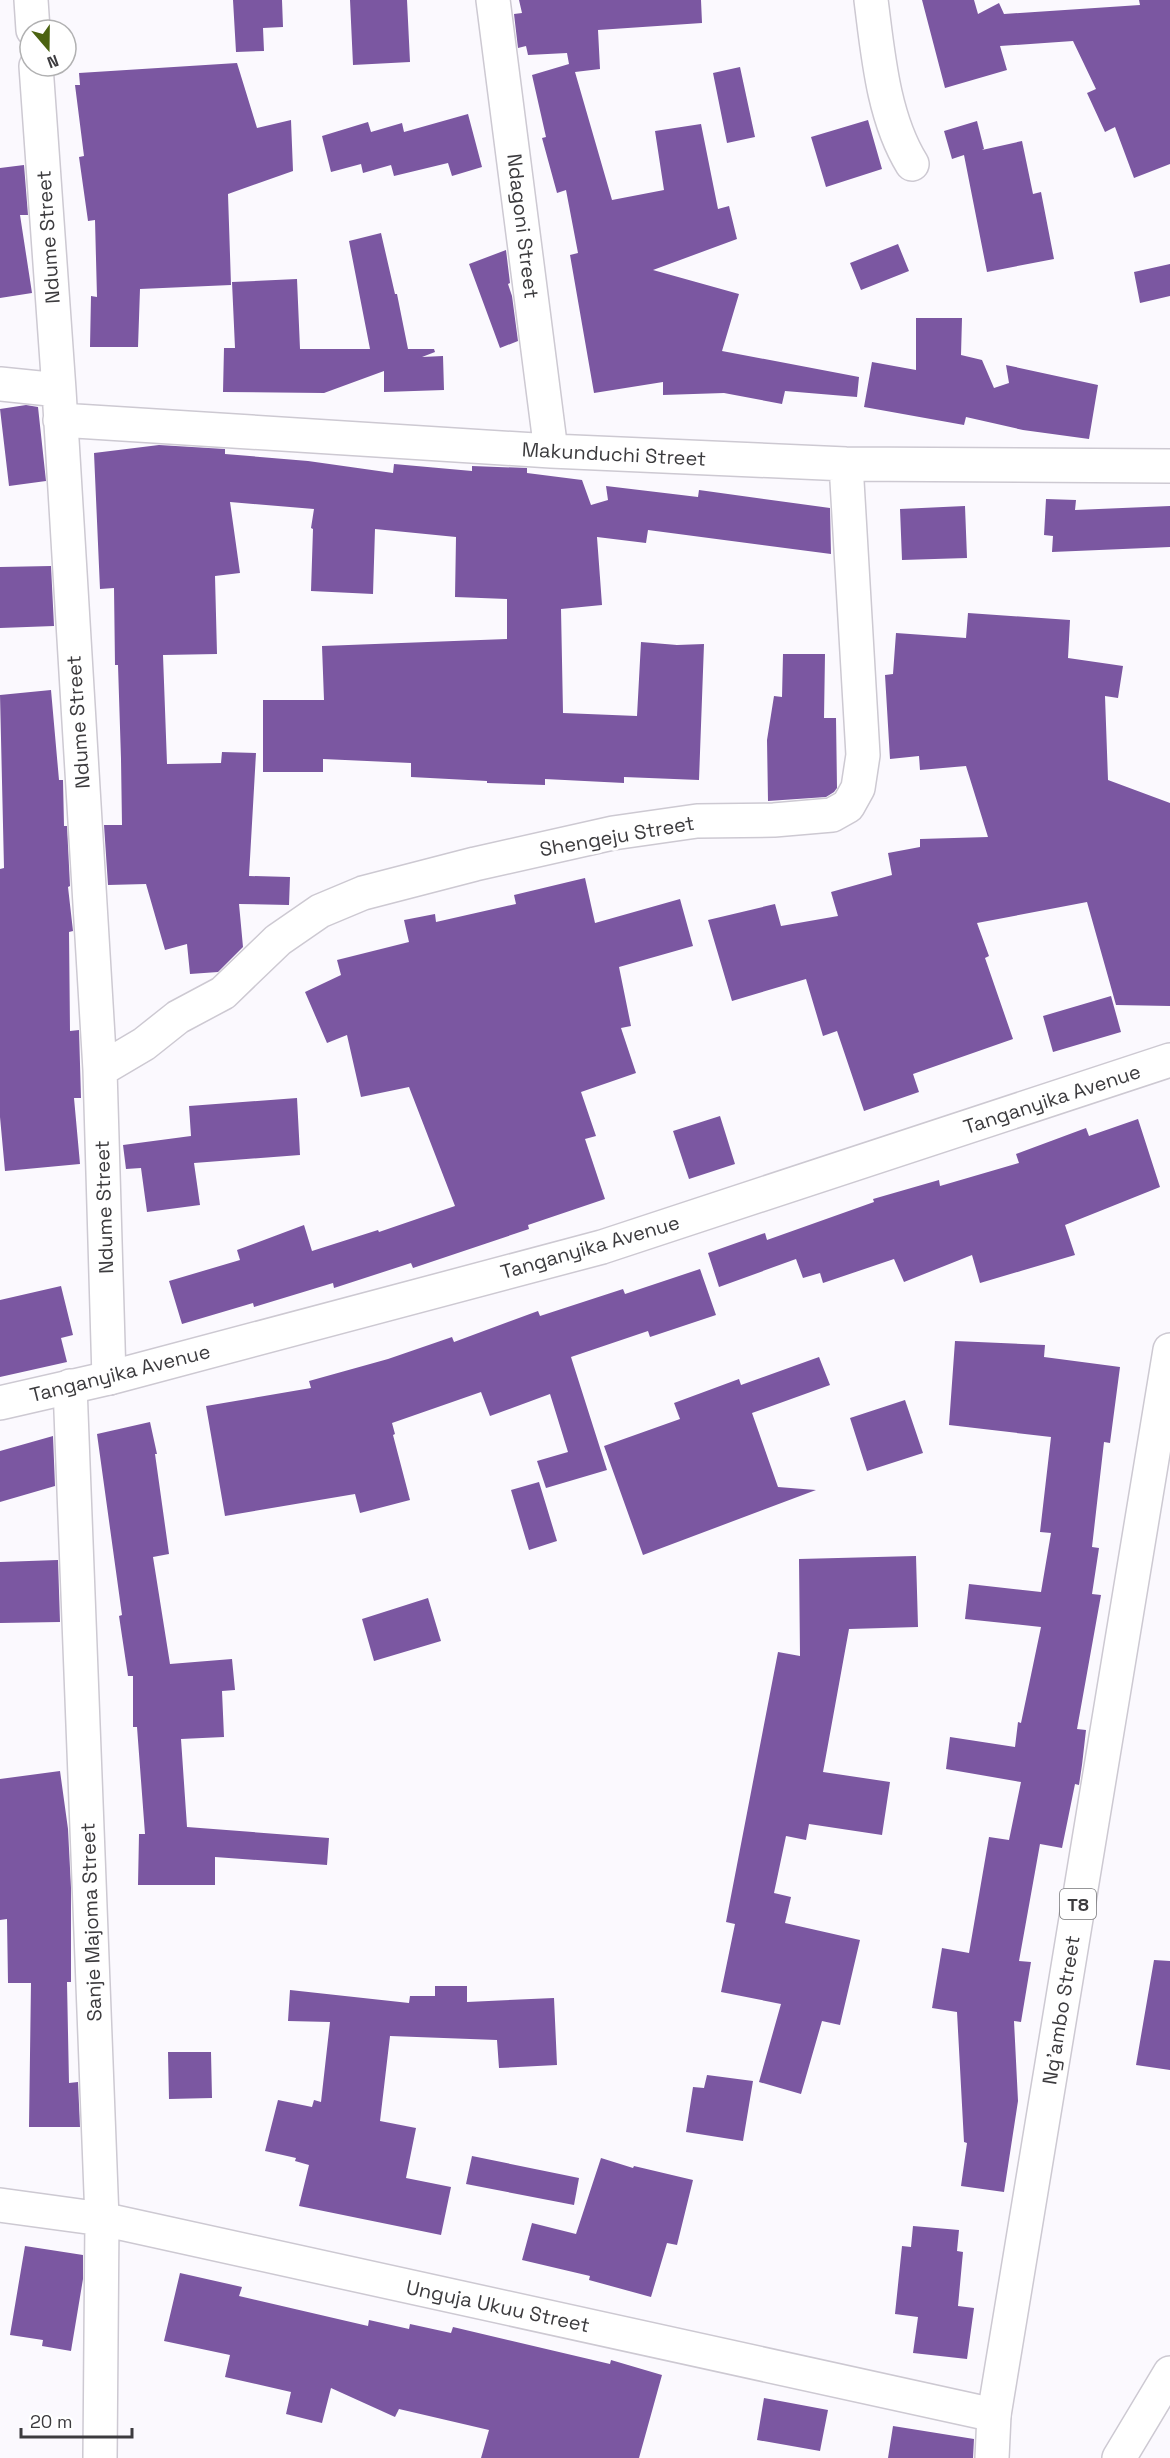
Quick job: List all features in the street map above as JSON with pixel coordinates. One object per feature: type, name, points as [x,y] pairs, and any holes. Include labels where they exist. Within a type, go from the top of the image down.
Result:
[{"type":"main road","points":[[31,0],[32,18]]},
{"type":"main road","name":"Ndagoni Street","points":[[493,0],[551,452]]},
{"type":"main road","points":[[871,0],[891,116],[901,146],[912,164]]},
{"type":"main road","name":"Ndume Street","points":[[37,78],[100,1070],[109,1378]]},
{"type":"main road","name":"Makunduchi Street","points":[[0,384],[59,405],[551,452],[846,464],[1170,466]]},
{"type":"main road","name":"Shengeju Street","points":[[100,1070],[144,1044],[178,1017],[223,993],[278,940],[320,911],[363,893],[475,864],[613,833],[697,821],[774,820],[832,815],[848,806],[858,788],[863,755],[846,464]]},
{"type":"main road","name":"Tanganyika Avenue","points":[[0,1403],[109,1378],[602,1247],[1170,1060]]},
{"type":"main road","name":"Ng’ambo Street","points":[[992,2458],[994,2415],[1170,1350]]},
{"type":"main road","name":"Sanje Majoma Street","points":[[70,1386],[102,2219],[100,2458]]},
{"type":"main road","name":"Unguja Ukuu Street","points":[[0,2205],[102,2219],[994,2415]]},
{"type":"main road","points":[[1119,2458],[1170,2373]]},
{"type":"building","points":[[233,0],[282,0],[283,27],[263,28],[264,51],[236,52]]},
{"type":"building","points":[[350,0],[407,0],[410,62],[353,65]]},
{"type":"building","points":[[519,0],[701,0],[702,23],[598,30],[600,69],[575,72],[612,200],[664,190],[655,131],[701,124],[718,209],[729,206],[737,239],[653,270],[739,294],[722,351],[859,377],[857,397],[785,391],[782,404],[724,393],[663,395],[663,382],[594,393],[570,255],[578,253],[566,190],[557,193],[542,138],[546,137],[532,75],[569,64],[567,53],[528,55],[526,46],[518,48],[514,14],[522,13]]},
{"type":"building","points":[[922,0],[974,0],[978,14],[999,3],[1004,14],[1140,5],[1139,0],[1170,0],[1170,164],[1134,178],[1115,127],[1105,132],[1087,93],[1096,89],[1073,41],[1000,46],[1007,70],[945,88]]},
{"type":"building","points":[[237,63],[257,128],[291,120],[293,171],[228,194],[231,285],[140,289],[138,347],[90,347],[91,296],[97,297],[95,220],[88,221],[79,157],[84,156],[75,85],[80,85],[79,73]]},
{"type":"building","points":[[740,67],[755,137],[727,143],[713,73]]},
{"type":"building","points":[[468,114],[482,167],[452,176],[448,163],[394,176],[391,165],[363,173],[361,164],[331,172],[322,136],[368,122],[371,132],[402,123],[404,132]]},
{"type":"building","points":[[868,120],[882,169],[826,187],[811,137]]},
{"type":"building","points":[[977,121],[984,149],[982,150],[1022,141],[1033,194],[1041,192],[1054,259],[987,272],[964,155],[952,159],[944,131]]},
{"type":"building","points":[[24,165],[28,215],[20,215],[32,293],[0,298],[0,168]]},
{"type":"building","points":[[381,233],[408,349],[434,349],[435,352],[422,357],[443,356],[444,390],[384,392],[384,371],[324,393],[223,392],[224,348],[235,348],[232,282],[297,279],[300,349],[370,349],[349,241]]},
{"type":"building","points":[[898,244],[909,271],[861,290],[850,263]]},
{"type":"building","points":[[506,250],[510,283],[508,284],[512,296],[518,341],[500,348],[469,264]]},
{"type":"building","points":[[1170,264],[1170,296],[1140,303],[1134,272]]},
{"type":"building","points":[[916,318],[962,318],[961,355],[982,360],[994,388],[1009,383],[1006,365],[1098,385],[1089,439],[1023,430],[966,417],[964,425],[864,407],[872,362],[916,370]]},
{"type":"building","points":[[26,405],[38,407],[46,481],[9,486],[0,409]]},
{"type":"building","points":[[159,445],[225,449],[225,454],[308,461],[393,473],[394,464],[472,471],[472,466],[527,468],[527,473],[582,480],[591,505],[608,500],[606,486],[698,497],[699,490],[830,508],[831,554],[648,530],[646,543],[597,537],[602,605],[561,609],[563,713],[637,716],[641,642],[677,645],[704,644],[699,780],[624,777],[624,783],[545,779],[545,785],[487,783],[487,781],[411,777],[411,763],[323,759],[323,772],[263,772],[263,700],[324,700],[322,646],[507,639],[507,599],[455,597],[456,537],[375,529],[373,594],[311,591],[313,529],[311,528],[314,509],[230,502],[240,573],[215,576],[217,654],[163,655],[167,764],[221,763],[222,752],[256,753],[249,876],[290,877],[289,905],[239,904],[243,947],[218,972],[190,974],[187,944],[165,950],[146,884],[108,885],[104,825],[122,825],[121,759],[118,665],[115,665],[114,588],[100,589],[94,453]]},
{"type":"building","points":[[1046,499],[1076,500],[1075,510],[1170,506],[1170,547],[1052,552],[1053,536],[1044,535]]},
{"type":"building","points":[[965,506],[967,558],[902,560],[900,509]]},
{"type":"building","points":[[51,566],[54,626],[0,628],[0,567]]},
{"type":"building","points":[[968,613],[1070,620],[1068,658],[1123,666],[1118,698],[1105,696],[1108,780],[1170,803],[1170,1006],[1116,1005],[1087,902],[977,923],[989,956],[985,958],[1013,1039],[913,1074],[919,1092],[864,1111],[837,1031],[823,1036],[806,979],[732,1001],[708,920],[775,904],[781,926],[838,916],[831,892],[892,875],[888,853],[920,847],[920,839],[988,837],[966,766],[920,770],[919,756],[890,759],[885,675],[893,674],[896,633],[966,638]]},
{"type":"building","points":[[783,654],[825,654],[824,718],[836,718],[837,788],[826,797],[768,801],[767,740],[774,696],[782,697]]},
{"type":"building","points":[[51,690],[59,780],[63,780],[64,826],[67,826],[70,886],[68,887],[73,931],[69,932],[70,1031],[79,1030],[81,1098],[74,1098],[80,1164],[5,1171],[0,1117],[0,869],[4,868],[0,695]]},
{"type":"building","points":[[585,878],[595,923],[680,899],[693,946],[619,967],[631,1026],[621,1028],[636,1073],[581,1092],[596,1136],[585,1139],[605,1199],[528,1225],[529,1229],[413,1268],[411,1263],[334,1288],[333,1283],[254,1307],[253,1303],[182,1324],[169,1281],[240,1260],[237,1250],[304,1225],[312,1251],[378,1230],[379,1232],[455,1206],[409,1087],[361,1097],[347,1035],[327,1043],[305,992],[341,975],[337,960],[409,942],[404,920],[435,914],[436,922],[516,904],[514,895]]},
{"type":"building","points":[[1111,996],[1121,1032],[1053,1052],[1043,1016]]},
{"type":"building","points":[[297,1098],[300,1155],[194,1163],[200,1205],[147,1212],[141,1168],[126,1169],[123,1145],[191,1136],[189,1106]]},
{"type":"building","points":[[720,1116],[735,1164],[689,1179],[673,1131]]},
{"type":"building","points":[[1138,1119],[1160,1187],[1065,1225],[1075,1255],[980,1283],[972,1255],[904,1282],[894,1259],[823,1283],[820,1273],[803,1278],[796,1259],[719,1287],[708,1253],[765,1233],[767,1240],[874,1202],[873,1199],[939,1180],[940,1186],[1019,1163],[1016,1154],[1086,1128],[1089,1136]]},
{"type":"building","points":[[700,1269],[716,1315],[650,1337],[648,1331],[571,1357],[607,1470],[546,1488],[537,1461],[568,1452],[550,1394],[490,1416],[481,1392],[392,1423],[410,1500],[360,1513],[355,1494],[225,1516],[206,1406],[311,1388],[309,1381],[388,1359],[452,1337],[454,1342],[538,1311],[540,1316],[623,1289],[625,1294]]},
{"type":"building","points":[[61,1286],[73,1335],[61,1338],[67,1362],[0,1377],[0,1300]]},
{"type":"building","points":[[955,1341],[1045,1345],[1044,1357],[1120,1367],[1110,1443],[1104,1442],[1092,1547],[1099,1548],[1092,1594],[1101,1595],[1077,1729],[1086,1730],[1082,1765],[1079,1785],[1075,1784],[1062,1848],[1040,1844],[1019,1961],[1031,1962],[1021,2022],[1014,2021],[1018,2101],[1004,2192],[961,2186],[967,2143],[964,2142],[957,2012],[932,2008],[942,1948],[969,1953],[989,1837],[1009,1840],[1021,1782],[946,1769],[950,1737],[1015,1747],[1018,1722],[1021,1723],[1041,1627],[965,1619],[969,1584],[1041,1592],[1051,1533],[1040,1532],[1051,1437],[949,1425]]},
{"type":"building","points":[[819,1357],[830,1385],[752,1413],[778,1487],[816,1490],[643,1555],[604,1446],[680,1419],[674,1403],[739,1379],[741,1385]]},
{"type":"building","points":[[905,1400],[923,1453],[867,1471],[850,1418]]},
{"type":"building","points":[[150,1422],[157,1454],[155,1454],[169,1554],[153,1557],[170,1664],[232,1659],[235,1690],[222,1691],[224,1737],[181,1739],[187,1827],[329,1838],[327,1865],[215,1857],[215,1885],[138,1885],[139,1834],[145,1834],[137,1727],[133,1727],[133,1676],[128,1676],[119,1616],[122,1615],[97,1434]]},
{"type":"building","points":[[53,1436],[55,1486],[0,1502],[0,1451]]},
{"type":"building","points":[[539,1482],[557,1541],[529,1550],[511,1490]]},
{"type":"building","points":[[916,1556],[918,1627],[849,1629],[823,1772],[890,1782],[882,1835],[809,1824],[806,1840],[786,1836],[774,1893],[791,1897],[785,1923],[860,1940],[840,2025],[822,2021],[801,2094],[759,2082],[781,2004],[721,1992],[735,1924],[726,1922],[778,1652],[800,1656],[799,1559]]},
{"type":"building","points":[[58,1560],[60,1622],[0,1623],[0,1562]]},
{"type":"building","points":[[428,1598],[441,1641],[374,1661],[362,1619]]},
{"type":"building","points":[[60,1771],[68,1829],[71,1888],[71,1982],[67,1982],[69,2083],[78,2082],[80,2127],[29,2127],[31,1983],[8,1983],[7,1919],[0,1920],[0,1779]]},
{"type":"building","points":[[1154,1960],[1170,1961],[1170,2070],[1136,2065]]},
{"type":"building","points":[[435,1986],[467,1986],[467,2002],[554,1998],[557,2065],[499,2068],[497,2040],[390,2036],[380,2121],[416,2128],[406,2178],[451,2187],[441,2235],[299,2206],[309,2165],[295,2161],[296,2158],[265,2151],[278,2100],[312,2107],[314,2100],[321,2102],[330,2022],[288,2021],[290,1990],[409,2003],[410,1996],[435,1996]]},
{"type":"building","points":[[168,2052],[211,2052],[212,2098],[169,2099]]},
{"type":"building","points":[[707,2075],[753,2081],[743,2141],[686,2132],[693,2087],[704,2088]]},
{"type":"building","points":[[472,2156],[579,2178],[574,2205],[466,2184]]},
{"type":"building","points":[[601,2158],[633,2168],[634,2166],[693,2180],[677,2245],[667,2243],[651,2297],[589,2280],[590,2276],[522,2260],[532,2223],[576,2234]]},
{"type":"building","points":[[913,2226],[959,2230],[957,2251],[963,2252],[958,2306],[974,2308],[967,2359],[913,2353],[918,2317],[895,2314],[902,2246],[911,2247]]},
{"type":"building","points":[[25,2246],[83,2255],[83,2279],[71,2351],[42,2346],[43,2340],[10,2335]]},
{"type":"building","points":[[180,2273],[242,2287],[239,2296],[368,2326],[369,2320],[409,2329],[410,2324],[451,2333],[453,2327],[610,2364],[611,2360],[662,2375],[639,2458],[481,2458],[489,2430],[399,2409],[395,2417],[331,2388],[322,2423],[286,2414],[291,2392],[225,2377],[230,2355],[164,2341]]},
{"type":"building","points":[[764,2398],[828,2410],[820,2451],[757,2440]]},
{"type":"building","points":[[893,2426],[974,2439],[973,2458],[888,2458]]}]
